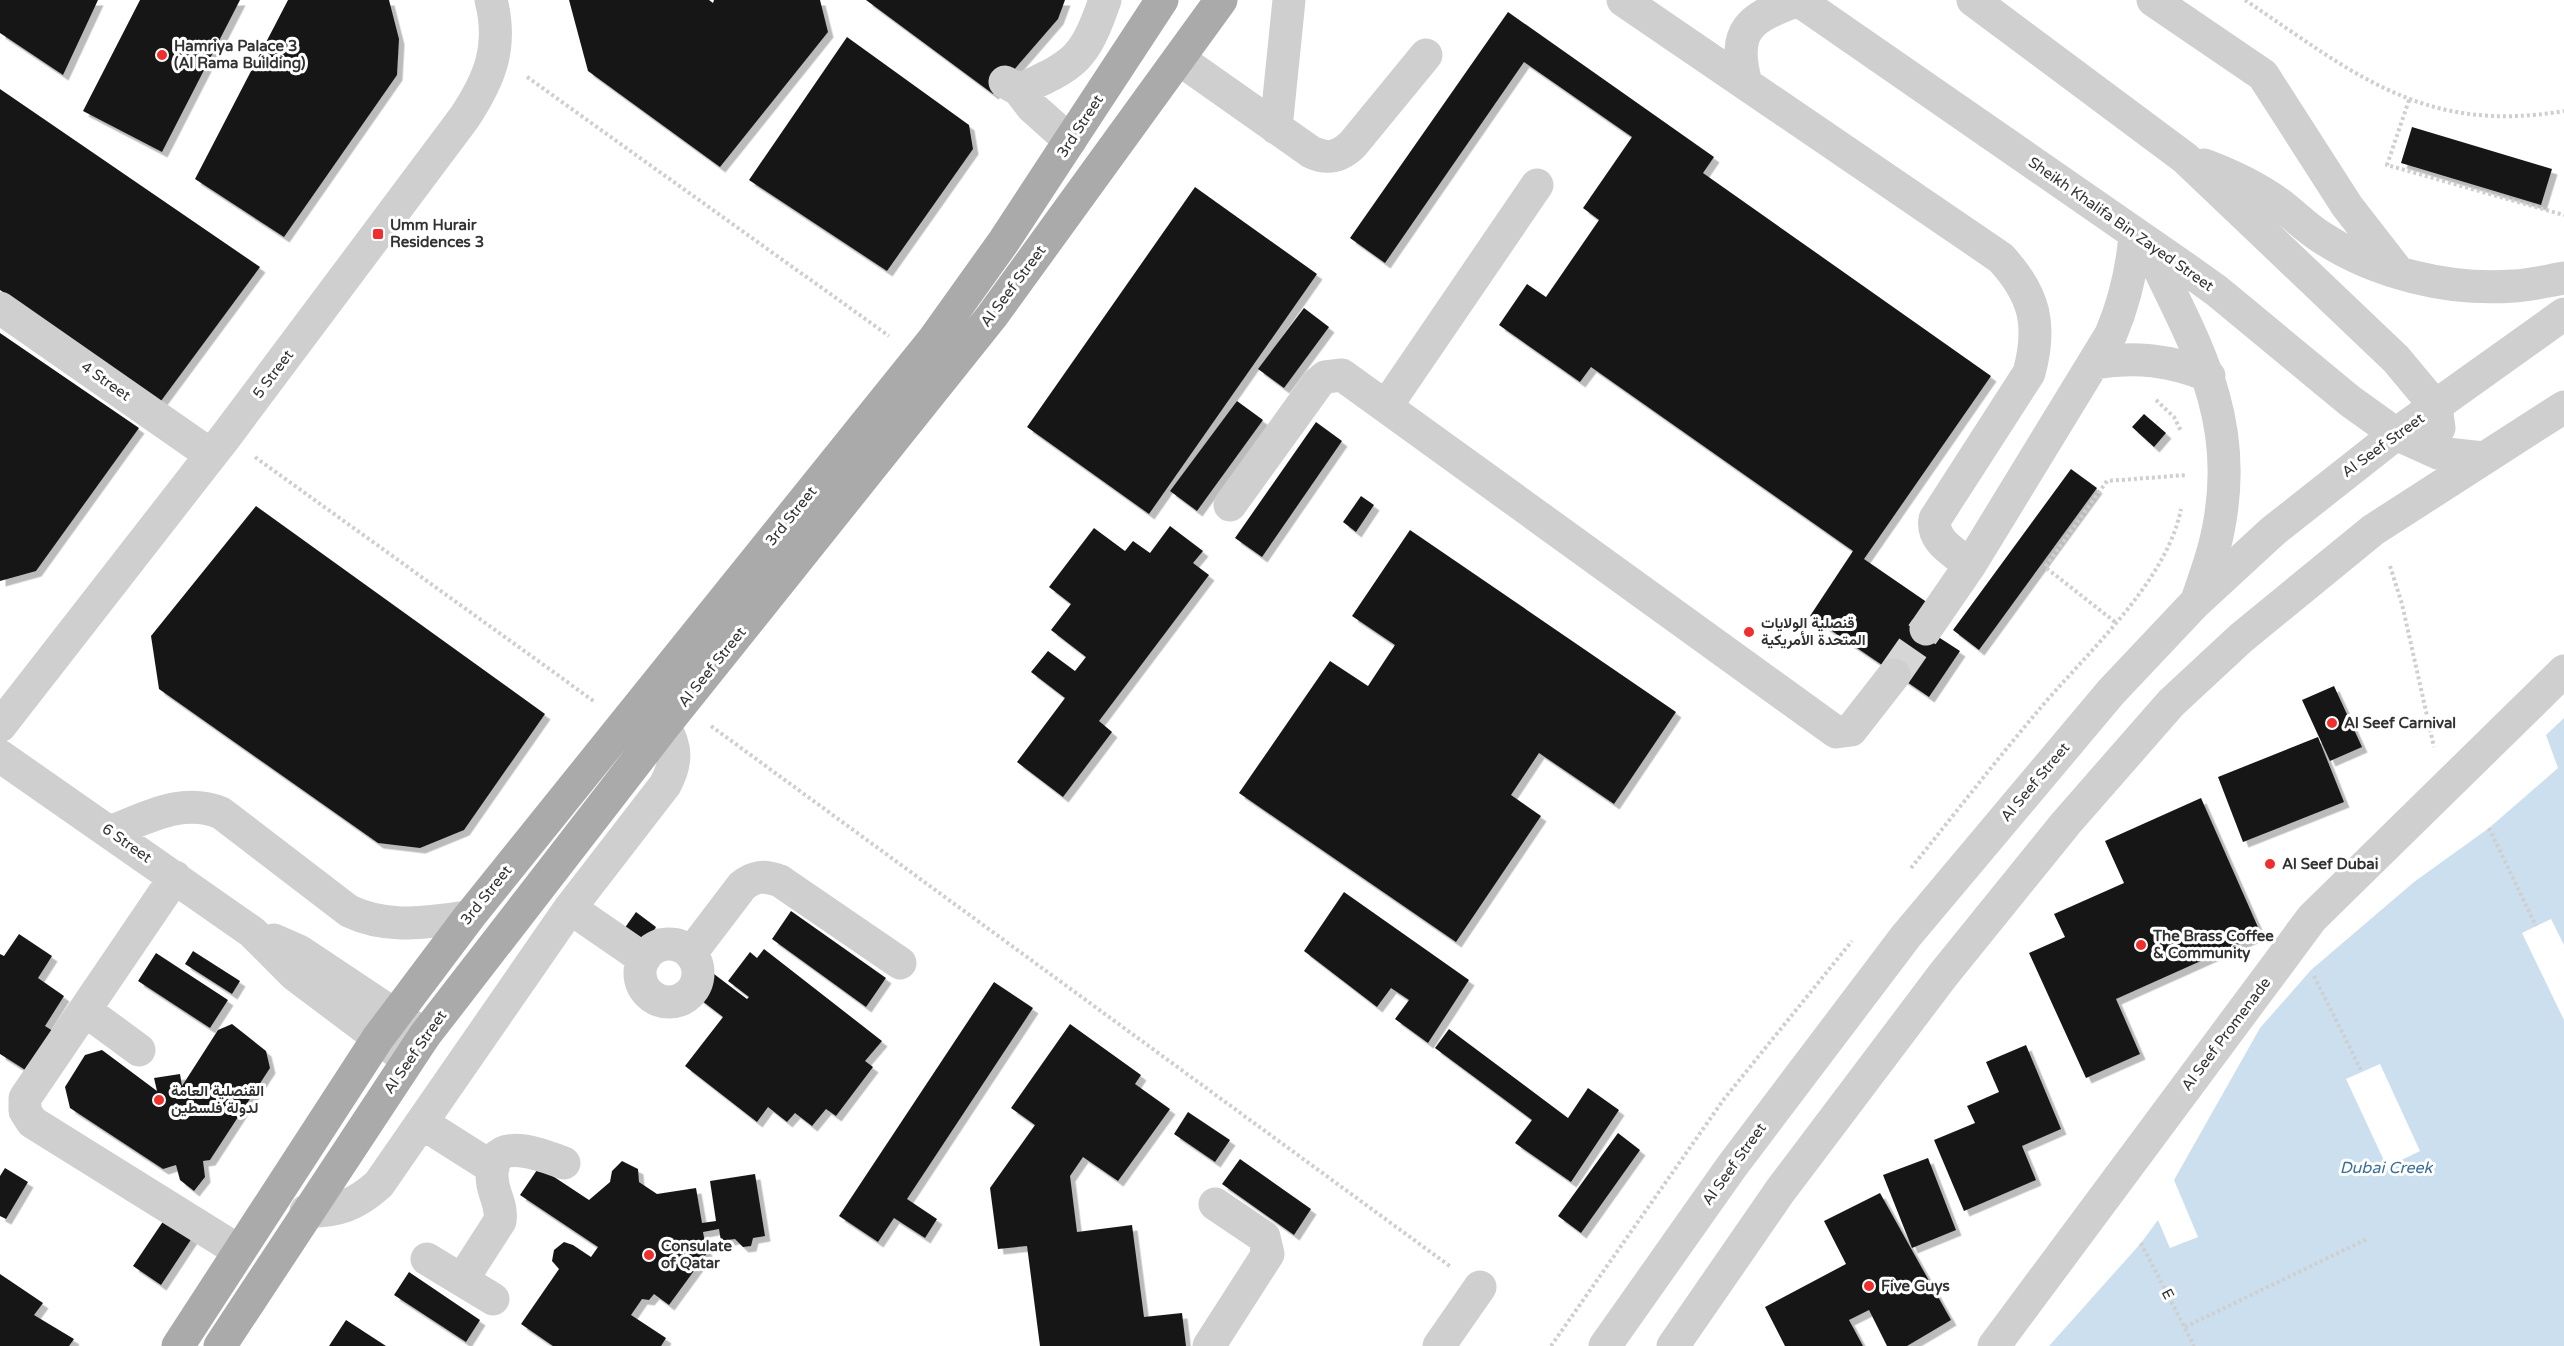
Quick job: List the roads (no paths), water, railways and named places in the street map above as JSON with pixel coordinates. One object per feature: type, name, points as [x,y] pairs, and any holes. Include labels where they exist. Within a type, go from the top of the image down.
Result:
[{"type":"main road","name":"Al Seef Street","points":[[219,1346],[306,1211],[417,1048],[673,715],[992,316],[1222,0]]},
{"type":"main road","name":"3rd Street","points":[[387,1026],[468,917],[919,357],[1004,241],[1155,5]]},
{"type":"main road","points":[[178,1346],[387,1026]]},
{"type":"street","name":"5 Street","points":[[0,726],[219,445],[464,118],[484,88],[495,54],[496,19],[491,0]]},
{"type":"street","points":[[1070,141],[1012,86],[1064,70],[1075,61],[1091,39],[1105,0]]},
{"type":"street","points":[[1276,128],[1289,0]]},
{"type":"street","points":[[1623,0],[2001,258],[2018,277],[2030,300],[2036,324],[2036,349],[2029,373],[1935,519],[1933,528],[1936,536],[1970,565]]},
{"type":"street","points":[[1746,83],[1740,60],[1740,43],[1747,27],[1759,15],[1798,0]]},
{"type":"street","name":"Sheikh Khalifa Bin Zayed Street","points":[[1798,0],[2217,291],[2350,401],[2396,434],[2438,453],[2483,458]]},
{"type":"street","points":[[1973,0],[2185,158],[2396,359],[2436,407],[2440,430],[2438,453],[2428,482],[2410,506]]},
{"type":"street","points":[[2153,0],[2263,75],[2347,206],[2399,273]]},
{"type":"street","points":[[1179,60],[1276,128],[1322,157],[1345,152],[1425,55]]},
{"type":"street","points":[[2185,158],[2251,186],[2280,204],[2319,237],[2360,260],[2399,273],[2476,285],[2513,286],[2564,278]]},
{"type":"street","points":[[1387,405],[1537,185]]},
{"type":"street","points":[[1926,629],[1970,565],[2111,334],[2124,303],[2141,239]]},
{"type":"street","points":[[2141,239],[2209,376],[2224,446],[2220,520],[2196,602]]},
{"type":"street","name":"4 Street","points":[[0,308],[219,445]]},
{"type":"street","name":"Al Seef Street","points":[[1605,1346],[1732,1166],[1905,936],[2111,692],[2196,602],[2273,531],[2396,434],[2564,314]]},
{"type":"street","points":[[2094,363],[2117,359],[2164,361],[2209,376]]},
{"type":"street","points":[[1230,505],[1325,377],[1342,375],[1350,378],[1836,732],[1851,730],[1894,675]]},
{"type":"street","points":[[1673,1346],[1780,1191],[1943,975],[2089,797],[2171,703],[2241,638],[2373,530],[2564,407]]},
{"type":"street","name":"Al Seef Promenade","points":[[1994,1346],[2312,918],[2564,671]]},
{"type":"street","points":[[306,1211],[326,1212],[346,1207],[364,1198],[379,1184],[570,908],[665,785],[673,770],[675,755],[672,739],[673,715]]},
{"type":"street","name":"6 Street","points":[[0,756],[252,932],[299,951],[387,1026],[417,1048]]},
{"type":"street","points":[[110,832],[182,806],[209,808],[221,813],[349,911],[363,917],[393,924],[408,924],[468,917]]},
{"type":"street","points":[[175,877],[26,1098],[24,1111],[28,1117],[239,1251]]},
{"type":"street","points":[[691,953],[742,886],[749,880],[769,877],[780,880],[900,963]]},
{"type":"street","points":[[570,908],[644,959]]},
{"type":"street","points":[[671,944],[691,953],[697,963],[699,975],[688,996],[678,1001],[666,1002],[655,999],[646,992],[640,970],[644,959],[661,945],[671,944]]},
{"type":"street","points":[[86,1011],[139,1050]]},
{"type":"street","points":[[422,1123],[493,1168]]},
{"type":"street","points":[[462,1280],[501,1221],[502,1210],[493,1184],[493,1168],[498,1156],[514,1149],[526,1150],[564,1163]]},
{"type":"street","points":[[1209,1346],[1268,1254],[1264,1237],[1215,1204]]},
{"type":"street","points":[[427,1259],[493,1299]]},
{"type":"street","points":[[1439,1346],[1480,1287]]},
{"type":"water","name":"Dubai Creek","points":[[2564,718],[2564,1346],[2049,1346],[2141,1243],[2158,1220],[2170,1248],[2198,1237],[2174,1180],[2260,1028],[2311,970],[2414,882],[2489,828],[2558,768],[2546,735]]},
{"type":"tunnel","points":[[1894,675],[1926,629]]},
{"type":"place","name":"Hamriya Palace 3 (Al Rama Building)","points":[[162,55]]},
{"type":"place","name":"Umm Hurair Residences 3","points":[[378,234]]},
{"type":"place","name":"قنصلية الولايات المتحدة الأمريكية","points":[[1749,632]]},
{"type":"place","name":"Al Seef Carnival","points":[[2332,723]]},
{"type":"place","name":"Al Seef Dubai","points":[[2270,864]]},
{"type":"place","name":"The Brass Coffee & Community","points":[[2141,945]]},
{"type":"place","name":"القنصلية العامة لدولة فلسطين","points":[[159,1100]]},
{"type":"place","name":"Consulate of Qatar","points":[[649,1255]]},
{"type":"place","name":"Five Guys","points":[[1869,1286]]}]
